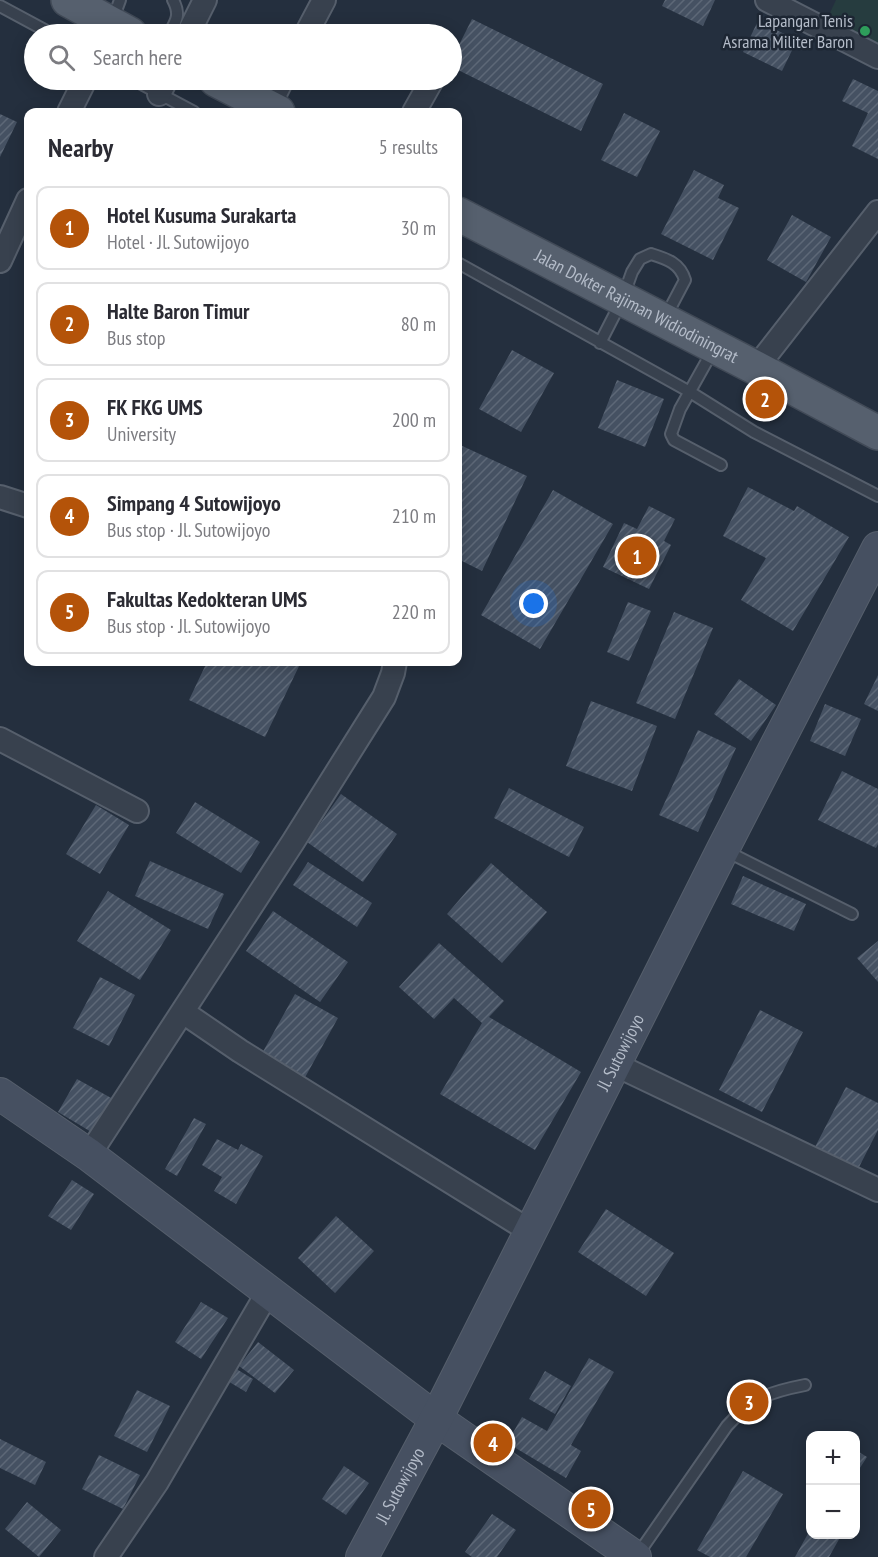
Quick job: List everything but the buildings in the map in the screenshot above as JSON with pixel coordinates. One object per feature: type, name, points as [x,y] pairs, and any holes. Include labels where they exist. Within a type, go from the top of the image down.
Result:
[{"type":"main road","points":[[68,0],[117,23]]},
{"type":"main road","points":[[241,90],[274,103]]},
{"type":"main road","name":"Jalan Dokter Rajiman Widiodiningrat","points":[[462,216],[878,433]]},
{"type":"main road","name":"Jl. Sutowijoyo","points":[[362,1557],[436,1419],[723,849],[878,548]]},
{"type":"main road","points":[[1,1096],[89,1155],[436,1419],[635,1557]]},
{"type":"street","points":[[193,24],[205,0]]},
{"type":"street","points":[[311,24],[324,0]]},
{"type":"street","points":[[767,0],[807,9],[878,57]]},
{"type":"street","points":[[71,108],[80,90]]},
{"type":"street","points":[[416,108],[426,90]]},
{"type":"street","points":[[0,261],[24,209]]},
{"type":"street","points":[[756,368],[878,212]]},
{"type":"street","points":[[0,497],[24,505]]},
{"type":"street","points":[[89,1155],[384,697],[394,666]]},
{"type":"street","points":[[0,739],[137,810]]},
{"type":"street","points":[[183,1012],[240,1051],[530,1231]]},
{"type":"street","points":[[614,1064],[878,1190]]},
{"type":"street","points":[[106,1557],[157,1482],[268,1292]]},
{"type":"lane","points":[[173,0],[178,9],[174,24]]},
{"type":"lane","points":[[0,6],[33,24]]},
{"type":"lane","points":[[168,90],[189,108]]},
{"type":"lane","points":[[600,343],[640,259],[651,254],[669,260],[679,267],[685,280],[664,320]]},
{"type":"lane","points":[[462,265],[690,392],[754,432],[878,496]]},
{"type":"lane","points":[[714,347],[672,430],[674,440],[721,465]]},
{"type":"lane","points":[[723,849],[852,914]]},
{"type":"lane","points":[[635,1557],[727,1426],[742,1409],[775,1391],[805,1384]]},
{"type":"green space","name":"Lapangan Tenis Asrama Militer Baron","points":[[836,0],[878,0],[878,44],[828,17]]},
{"type":"place","name":"Lapangan Tenis Asrama Militer Baron","points":[[865,31]]},
{"type":"place","name":"Halte Baron Timur","points":[[765,399]]},
{"type":"place","name":"Hotel Kusuma Surakarta","points":[[637,556]]},
{"type":"place","name":"FK FKG UMS","points":[[749,1402]]},
{"type":"place","name":"Simpang 4 Sutowijoyo","points":[[493,1443]]},
{"type":"place","name":"Fakultas Kedokteran UMS","points":[[591,1509]]}]
